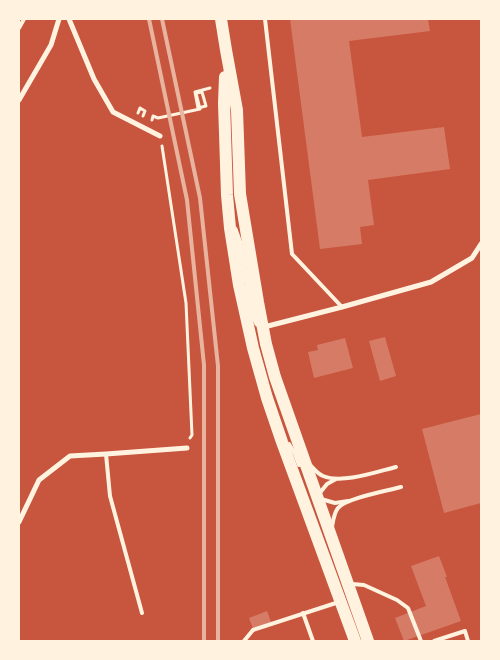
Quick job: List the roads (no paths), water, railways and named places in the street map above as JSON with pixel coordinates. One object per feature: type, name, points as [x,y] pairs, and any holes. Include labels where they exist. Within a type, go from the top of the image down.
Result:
[{"type":"main road","points":[[221,19],[237,110],[240,194],[258,302],[259,330],[303,456],[317,503],[332,536],[368,641]]},
{"type":"main road","points":[[226,50],[224,103],[228,211],[239,285],[253,348],[267,398],[356,641]]},
{"type":"street","points":[[19,100],[51,45],[59,19]]},
{"type":"street","points":[[69,19],[94,79],[113,112],[160,136]]},
{"type":"street","points":[[228,211],[240,243],[252,313],[259,330]]},
{"type":"street","points":[[253,348],[253,341],[259,330],[431,282],[472,258],[481,244]]},
{"type":"street","points":[[19,522],[39,480],[70,456],[187,448]]},
{"type":"lane","points":[[19,28],[24,19]]},
{"type":"lane","points":[[265,19],[292,254],[342,307]]},
{"type":"lane","points":[[277,428],[295,454],[302,472]]},
{"type":"lane","points":[[106,454],[110,496],[142,613]]},
{"type":"lane","points":[[303,456],[316,472],[336,479],[348,479],[396,467]]},
{"type":"lane","points":[[317,503],[320,492],[327,484],[336,479]]},
{"type":"lane","points":[[306,481],[317,503]]},
{"type":"lane","points":[[317,503],[348,501],[401,487]]},
{"type":"lane","points":[[332,536],[333,519],[338,508],[348,501]]},
{"type":"lane","points":[[314,516],[317,536]]},
{"type":"lane","points":[[244,641],[253,630],[303,613],[339,598],[348,583],[364,585],[397,600],[408,608],[421,641]]},
{"type":"lane","points":[[303,613],[313,641]]},
{"type":"lane","points":[[434,641],[465,631],[468,641]]},
{"type":"railway","points":[[149,19],[187,200],[204,365],[204,641]]},
{"type":"railway","points":[[162,19],[200,198],[218,366],[218,641]]}]
